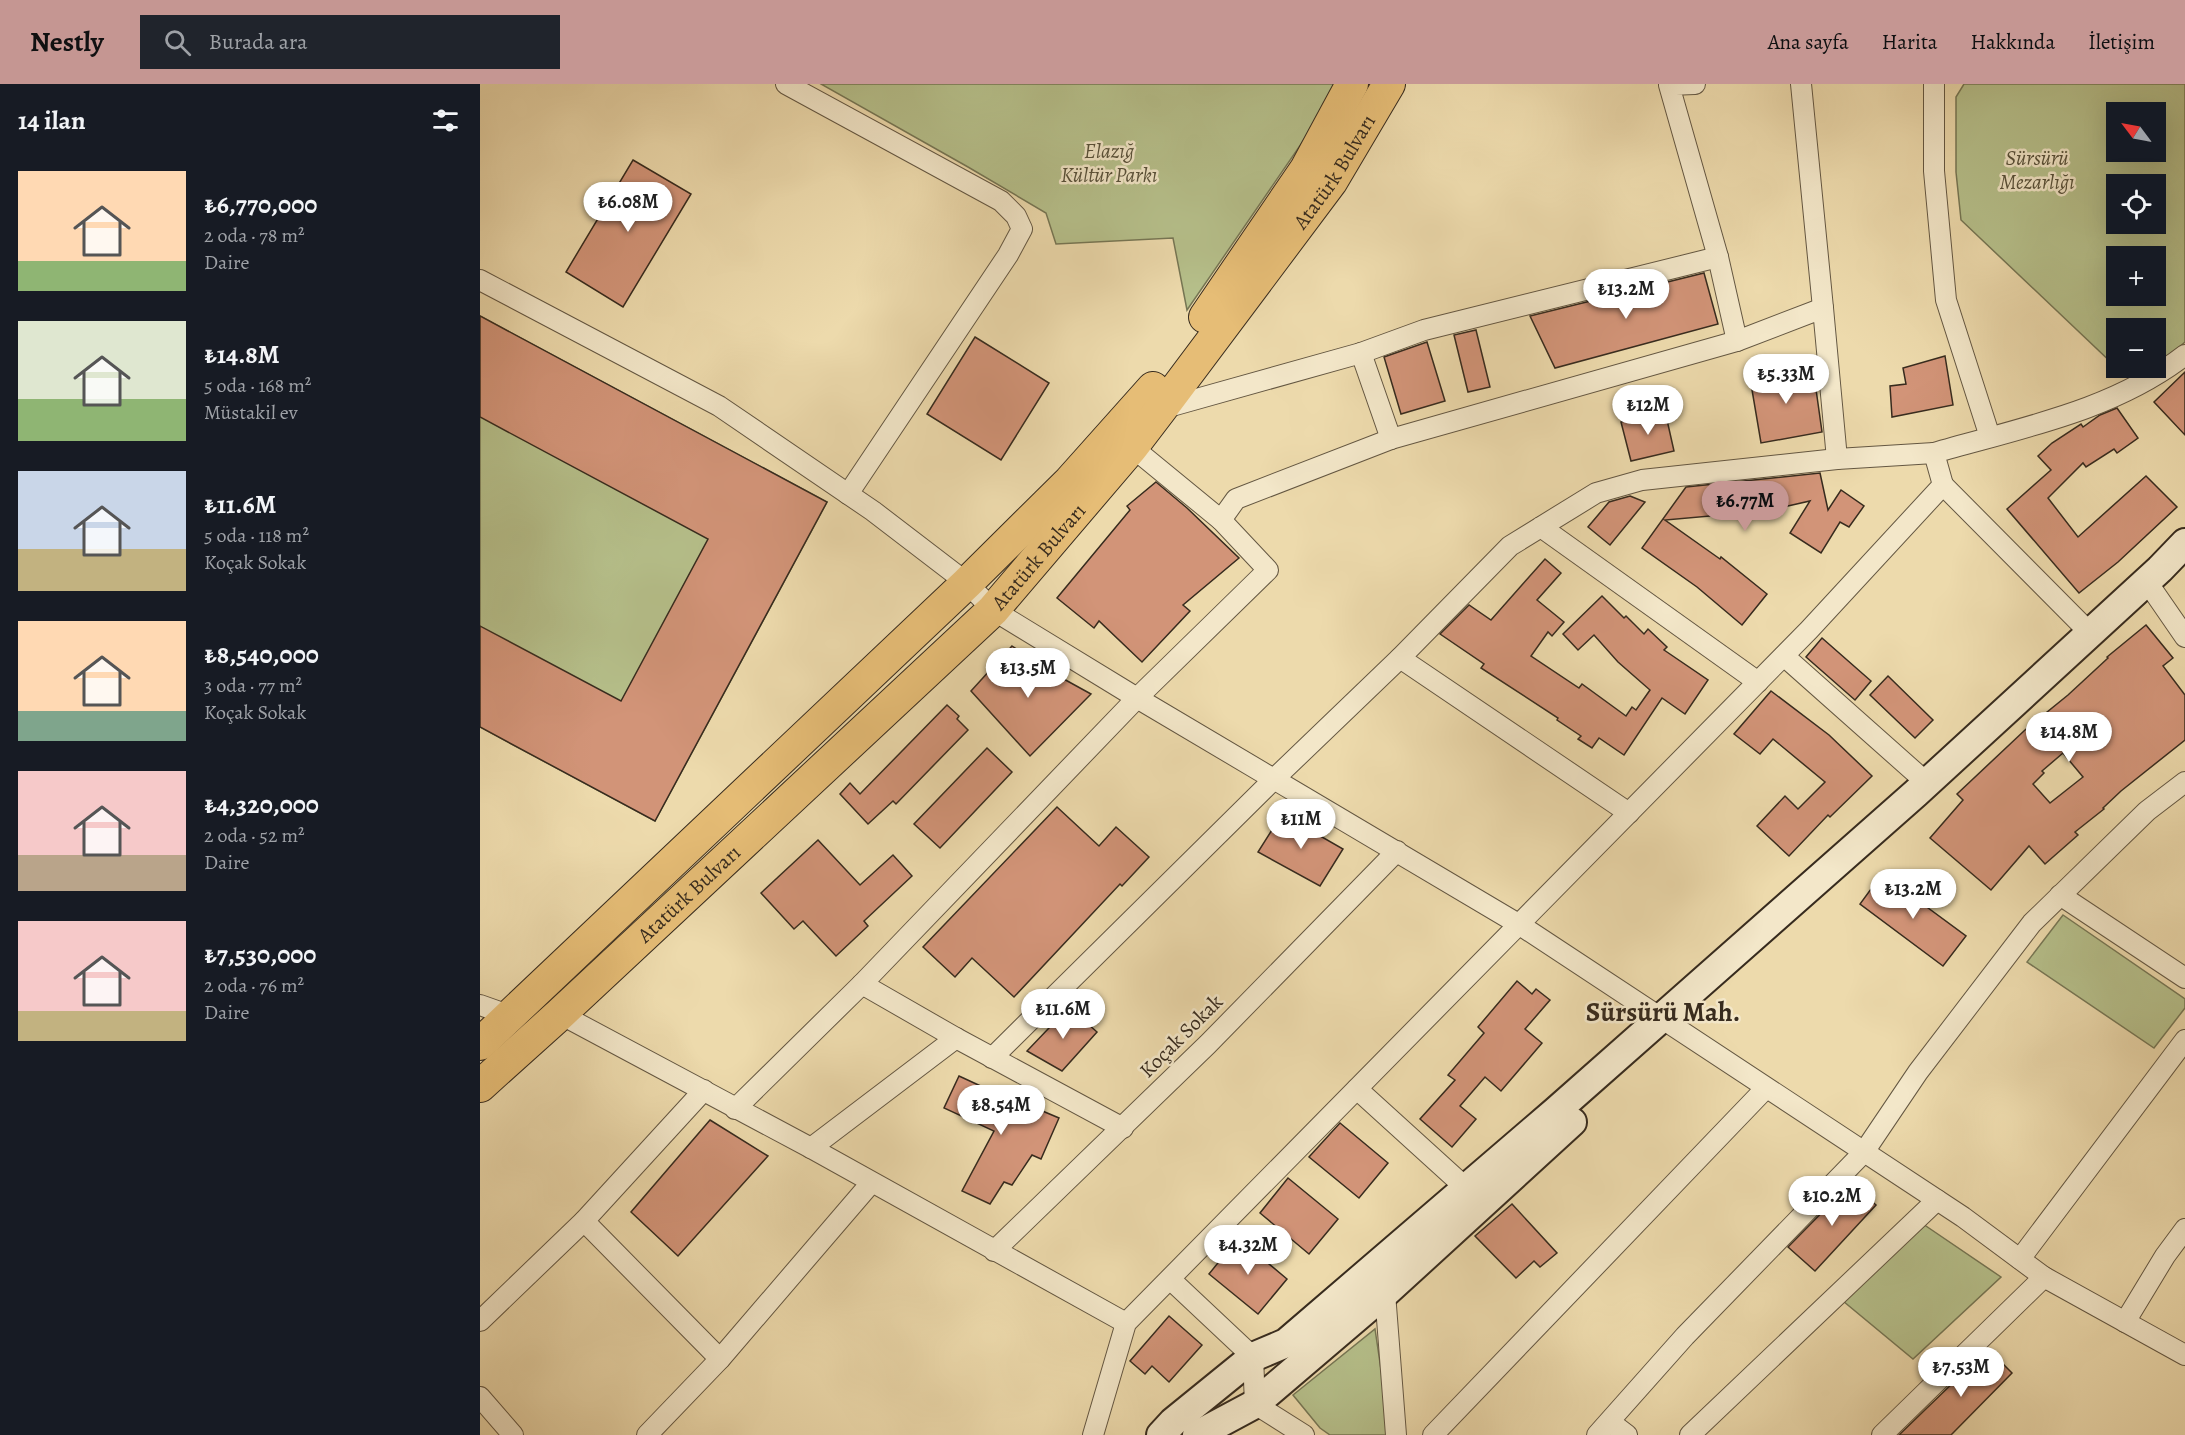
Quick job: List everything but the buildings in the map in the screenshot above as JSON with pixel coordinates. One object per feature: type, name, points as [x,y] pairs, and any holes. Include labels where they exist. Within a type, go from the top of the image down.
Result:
[{"type":"main road","name":"Atatürk Bulvarı","points":[[480,1044],[967,583],[1070,481],[1167,372],[1306,169],[1352,84]]},
{"type":"main road","name":"Atatürk Bulvarı","points":[[480,1086],[993,610],[1132,447],[1332,182],[1389,84]]},
{"type":"main road","points":[[1197,1435],[1255,1404],[1385,1293],[1669,1023],[2185,543]]},
{"type":"main road","points":[[1161,1435],[1173,1422],[1253,1357],[1286,1343],[1466,1188],[1669,1023],[1926,804],[2185,564]]},
{"type":"street","points":[[786,84],[1001,201],[1016,216],[1022,229],[1001,265],[848,494]]},
{"type":"street","points":[[1695,84],[1664,85],[1718,257],[1737,341]]},
{"type":"street","points":[[1801,84],[1837,459]]},
{"type":"street","points":[[1934,84],[1934,171],[1946,300],[1989,437]]},
{"type":"street","points":[[1161,409],[1361,353],[1424,330],[1718,257]]},
{"type":"street","points":[[480,280],[719,406],[848,494],[967,583],[993,610],[1520,925],[1937,1200],[2044,1277],[2185,1355]]},
{"type":"street","points":[[1221,520],[1236,500],[1391,439],[1737,341],[1823,308]]},
{"type":"street","points":[[1361,353],[1391,439]]},
{"type":"street","points":[[993,1058],[1274,779],[1400,658],[1510,546],[1596,493],[1641,480],[1837,459],[1934,453],[2087,410],[2162,374],[2185,355]]},
{"type":"street","points":[[735,1108],[862,984],[1137,698],[1268,570],[1221,520],[1132,447]]},
{"type":"street","points":[[1934,453],[1943,485],[2090,633]]},
{"type":"street","points":[[1093,1435],[1126,1323],[1784,656],[1943,485]]},
{"type":"street","points":[[1541,527],[1758,682]]},
{"type":"street","points":[[2154,592],[2185,637]]},
{"type":"street","points":[[1784,656],[1927,783]]},
{"type":"street","points":[[1400,658],[1629,813]]},
{"type":"street","points":[[1627,1435],[1604,1429],[1685,1336],[1864,1152],[1918,1072],[2032,923],[2147,811],[2185,782]]},
{"type":"street","name":"Koçak Sokak","points":[[994,1251],[1208,1044],[1397,851]]},
{"type":"street","points":[[2060,895],[2185,978]]},
{"type":"street","points":[[862,984],[1122,1128]]},
{"type":"street","points":[[480,1005],[511,1016]]},
{"type":"street","points":[[560,1014],[811,1148],[1126,1323]]},
{"type":"street","points":[[811,1148],[956,1038]]},
{"type":"street","points":[[2020,1259],[2185,1040]]},
{"type":"street","points":[[1433,1435],[1766,1088]]},
{"type":"street","points":[[1357,1089],[1466,1188]]},
{"type":"street","points":[[480,1321],[584,1221],[704,1090]]},
{"type":"street","points":[[647,1435],[720,1359],[871,1183]]},
{"type":"street","points":[[1690,1435],[1937,1200]]},
{"type":"street","points":[[584,1221],[720,1359]]},
{"type":"street","points":[[2125,1322],[2165,1256],[2185,1229]]},
{"type":"street","points":[[1882,1435],[2044,1277]]},
{"type":"street","points":[[1170,1279],[1253,1357],[1255,1404],[1304,1435]]},
{"type":"street","points":[[1385,1293],[1396,1435]]},
{"type":"street","points":[[480,1397],[513,1435]]},
{"type":"green space","name":"Elazığ Kültür Parkı","points":[[821,84],[1337,84],[1308,134],[1187,310],[1173,238],[1056,244],[1046,213]]},
{"type":"green space","name":"Sürsürü Mezarlığı","points":[[1964,84],[2185,84],[2185,342],[2166,358],[2166,318],[2106,318],[2106,358],[1961,220],[1956,172],[1956,97]]},
{"type":"green space","points":[[480,316],[827,502],[655,821],[480,727]]},
{"type":"green space","points":[[2063,915],[2185,999],[2185,1008],[2154,1048],[2027,962]]},
{"type":"green space","points":[[1923,1224],[2001,1277],[1913,1359],[1843,1301]]},
{"type":"green space","points":[[1375,1329],[1389,1424],[1388,1435],[1330,1435],[1320,1428],[1293,1395]]},
{"type":"district","name":"Sürsürü Mah.","points":[[1663,1012]]}]
